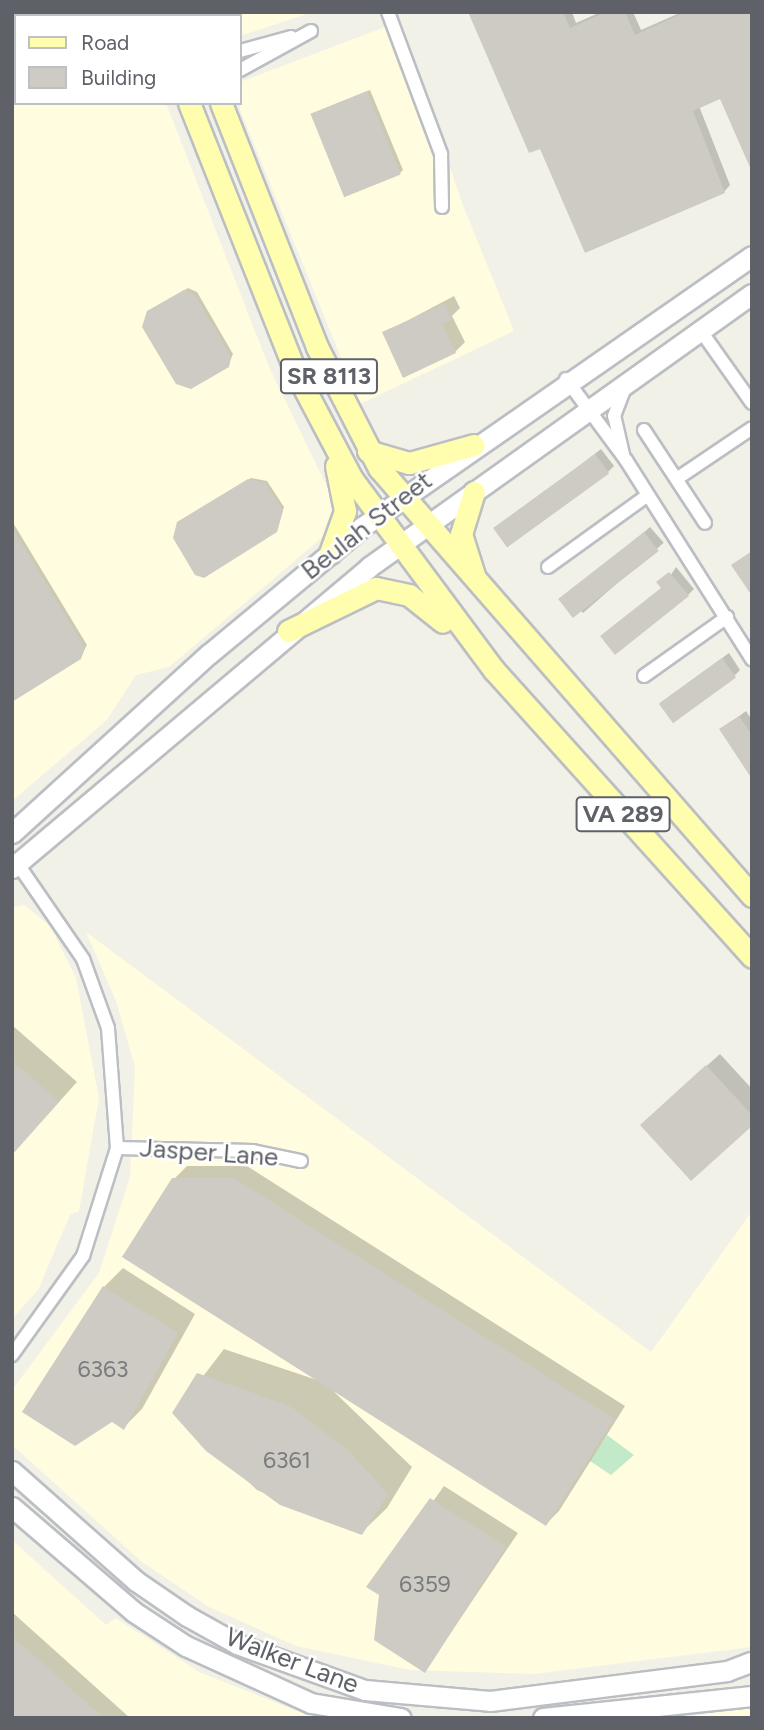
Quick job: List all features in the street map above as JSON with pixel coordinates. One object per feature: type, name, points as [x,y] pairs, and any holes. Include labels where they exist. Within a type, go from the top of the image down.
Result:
[{"type":"main road","name":"SR 8113","points":[[190,105],[282,342],[329,440],[397,546]]},
{"type":"main road","name":"SR 8113","points":[[222,105],[296,298],[369,451],[402,498],[426,526]]},
{"type":"main road","name":"Beulah Street","points":[[12,833],[330,553],[377,516],[566,380],[752,256]]},
{"type":"main road","name":"Beulah Street","points":[[14,863],[288,631],[397,546],[752,294]]},
{"type":"main road","points":[[329,440],[345,503],[330,553]]},
{"type":"main road","points":[[369,451],[409,463],[474,445]]},
{"type":"main road","points":[[474,492],[461,534],[480,590]]},
{"type":"main road","name":"VA 289","points":[[426,526],[752,895]]},
{"type":"main road","name":"VA 289","points":[[397,546],[494,670],[752,957]]},
{"type":"main road","points":[[288,631],[367,590],[391,588],[422,603],[494,670]]},
{"type":"main road","name":"Walker Lane","points":[[12,1471],[136,1581],[187,1616],[237,1644],[365,1689],[490,1701],[727,1671],[751,1661]]},
{"type":"main road","name":"Walker Lane","points":[[12,1507],[134,1612],[186,1646],[311,1703],[401,1718]]},
{"type":"main road","name":"Walker Lane","points":[[543,1718],[752,1695],[745,1681],[751,1661]]},
{"type":"street","points":[[388,12],[441,154],[442,206]]},
{"type":"street","points":[[242,50],[311,31],[242,69]]},
{"type":"street","points":[[701,331],[752,403]]},
{"type":"street","points":[[566,380],[626,460],[752,659]]},
{"type":"street","points":[[626,460],[614,424],[627,384]]},
{"type":"street","points":[[678,478],[752,428]]},
{"type":"street","points":[[644,430],[678,478],[705,523]]},
{"type":"street","points":[[548,567],[648,495]]},
{"type":"street","points":[[644,676],[727,617]]},
{"type":"street","points":[[12,1355],[83,1256],[117,1148],[108,1028],[83,958],[14,863]]},
{"type":"street","name":"Jasper Lane","points":[[117,1148],[253,1151],[301,1161]]},
{"type":"shaded area","points":[[12,12],[131,12],[14,14],[14,105],[167,105],[269,367],[333,499],[333,516],[324,536],[169,667],[136,675],[107,720],[12,801]]},
{"type":"shaded area","points":[[209,12],[313,12],[242,35],[242,14]]},
{"type":"shaded area","points":[[401,21],[462,203],[514,331],[360,404],[240,110],[242,81]]},
{"type":"shaded area","points":[[24,905],[50,926],[76,978],[99,1098],[79,1211],[70,1215],[38,1290],[12,1319],[12,907]]},
{"type":"shaded area","points":[[86,932],[651,1352],[752,1211],[752,1647],[534,1674],[410,1670],[296,1646],[209,1607],[142,1562],[12,1445],[12,1390],[99,1273],[130,1177],[135,1067],[116,1001]]},
{"type":"shaded area","points":[[12,1540],[106,1625],[116,1618],[199,1672],[315,1718],[12,1718]]},
{"type":"shaded area","points":[[752,1708],[752,1718],[674,1718]]},
{"type":"green space","points":[[607,1435],[634,1455],[611,1475],[590,1461]]},
{"type":"building","points":[[468,12],[563,12],[570,28],[606,12],[625,12],[635,35],[685,12],[752,12],[752,172],[720,99],[693,111],[725,193],[585,253],[540,149],[529,153]]},
{"type":"building","points":[[367,91],[401,174],[344,197],[310,114]]},
{"type":"building","points":[[184,290],[195,295],[231,357],[229,367],[191,389],[176,384],[142,327],[147,311]]},
{"type":"building","points":[[445,304],[452,319],[442,324],[456,353],[403,378],[382,332]]},
{"type":"building","points":[[595,454],[609,473],[507,547],[493,528]]},
{"type":"building","points":[[248,479],[265,483],[283,511],[277,532],[204,578],[195,575],[173,538],[177,522]]},
{"type":"building","points":[[12,528],[85,648],[81,659],[12,702]]},
{"type":"building","points":[[644,532],[659,551],[573,618],[558,599]]},
{"type":"building","points":[[752,551],[752,596],[731,565]]},
{"type":"building","points":[[669,572],[689,596],[615,655],[600,636],[661,588],[656,582]]},
{"type":"building","points":[[722,658],[736,677],[673,723],[659,704]]},
{"type":"building","points":[[739,716],[752,735],[752,779],[719,729]]},
{"type":"building","points":[[12,1060],[59,1102],[12,1155]]},
{"type":"building","points":[[706,1065],[752,1115],[752,1126],[691,1181],[640,1125]]},
{"type":"building","points":[[172,1178],[234,1178],[614,1419],[546,1526],[122,1257]]},
{"type":"building","points":[[103,1286],[178,1333],[124,1430],[112,1422],[75,1446],[22,1412]]},
{"type":"building","points":[[197,1373],[290,1406],[348,1450],[388,1494],[362,1535],[280,1505],[206,1451],[172,1413]]},
{"type":"building","points":[[430,1498],[506,1547],[425,1673],[374,1640],[379,1595],[366,1587]]},
{"type":"building","points":[[12,1636],[104,1718],[12,1718]]}]
